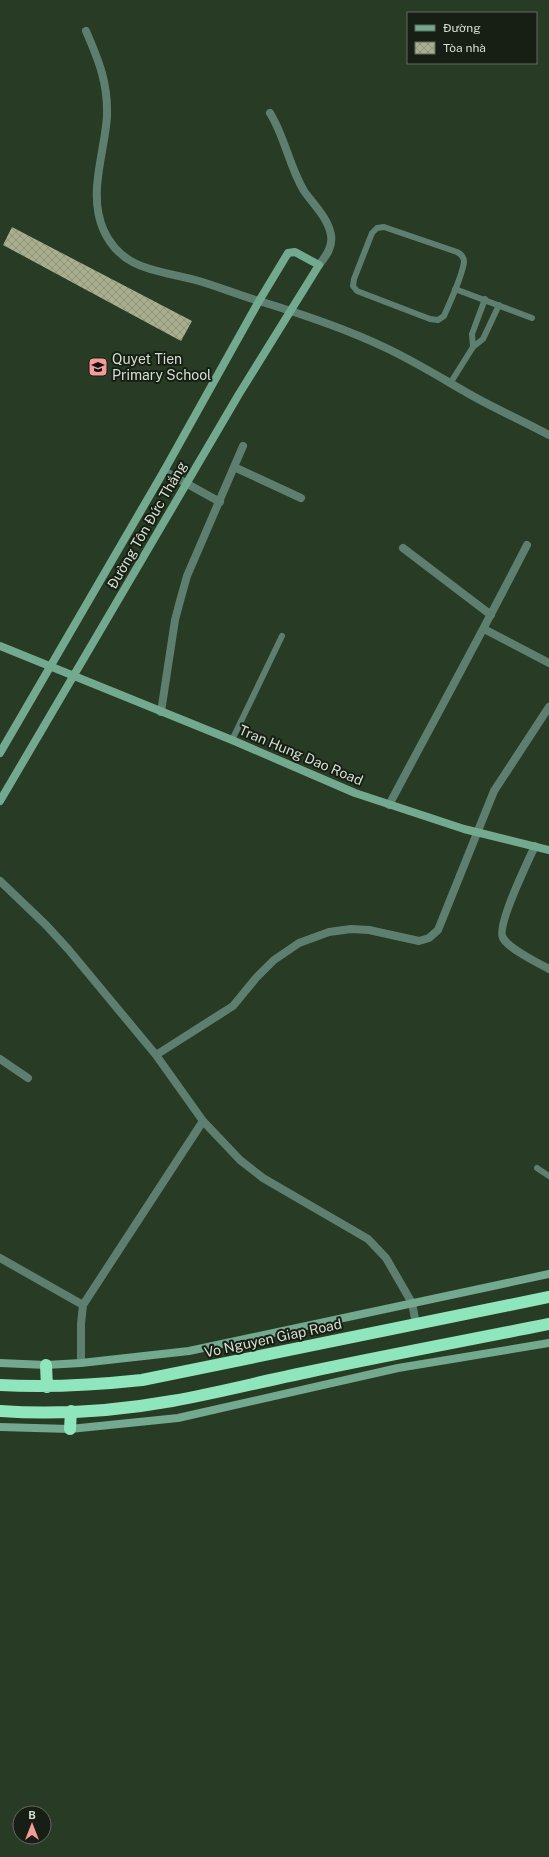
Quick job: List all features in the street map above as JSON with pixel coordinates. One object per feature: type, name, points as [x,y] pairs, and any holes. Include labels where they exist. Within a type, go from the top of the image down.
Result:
[{"type":"highway","name":"Vo Nguyen Giap Road","points":[[0,1385],[94,1385],[142,1380],[549,1297]]},
{"type":"highway","points":[[0,1411],[71,1411],[127,1407],[172,1401],[387,1355],[549,1324]]},
{"type":"highway","points":[[46,1365],[48,1386]]},
{"type":"highway","points":[[70,1429],[71,1411]]},
{"type":"street","points":[[86,31],[101,66],[105,86],[106,127],[101,152],[98,198],[99,219],[108,238],[121,254],[140,267],[197,280],[290,310],[326,322],[383,346],[424,366],[464,391],[549,435]]},
{"type":"street","points":[[270,113],[279,128],[300,183],[323,216],[329,228],[331,243],[329,251],[319,265]]},
{"type":"street","name":"Đường Tôn Đức Thắng","points":[[0,753],[2,744],[164,471],[259,301],[288,253],[295,252],[319,265],[290,310],[186,483],[0,801]]},
{"type":"street","points":[[161,712],[175,620],[180,600],[188,576],[243,446]]},
{"type":"street","points":[[234,467],[301,498]]},
{"type":"street","points":[[164,471],[220,502]]},
{"type":"street","points":[[389,805],[484,629],[527,545]]},
{"type":"street","points":[[402,548],[491,615]]},
{"type":"street","points":[[484,629],[549,663]]},
{"type":"street","name":"Tran Hung Dao Road","points":[[0,646],[232,740],[355,793],[478,832],[549,850]]},
{"type":"street","points":[[156,1055],[233,1006],[256,978],[274,960],[299,943],[330,932],[352,929],[369,930],[419,941],[429,938],[438,930],[500,780],[549,707]]},
{"type":"street","points":[[535,846],[506,913],[501,933],[503,938],[509,944],[549,969]]},
{"type":"street","points":[[0,881],[64,944],[156,1055],[203,1121],[240,1160],[263,1178],[368,1239],[386,1258],[412,1303],[416,1324]]},
{"type":"street","points":[[0,1059],[28,1078]]},
{"type":"street","points":[[81,1363],[81,1324],[83,1305],[203,1121]]},
{"type":"street","points":[[0,1258],[83,1305]]},
{"type":"street","name":"Vo Nguyen Giap Road","points":[[0,1363],[46,1365],[81,1363],[190,1351],[549,1274]]},
{"type":"street","points":[[0,1427],[70,1429],[178,1418],[398,1368],[549,1343]]},
{"type":"lane","points":[[384,227],[461,254],[464,263],[455,289],[444,316],[434,320],[357,291],[353,282],[372,233],[377,228],[384,227]]},
{"type":"lane","points":[[455,289],[532,318]]},
{"type":"lane","points":[[473,347],[472,334],[485,300]]},
{"type":"lane","points":[[451,382],[473,347],[483,339],[499,305]]},
{"type":"lane","points":[[232,740],[282,636]]},
{"type":"lane","points":[[537,1168],[549,1176]]},
{"type":"building","points":[[12,227],[192,321],[181,341],[3,245]]},
{"type":"place","name":"Quyet Tien Primary School","points":[[98,367]]}]
